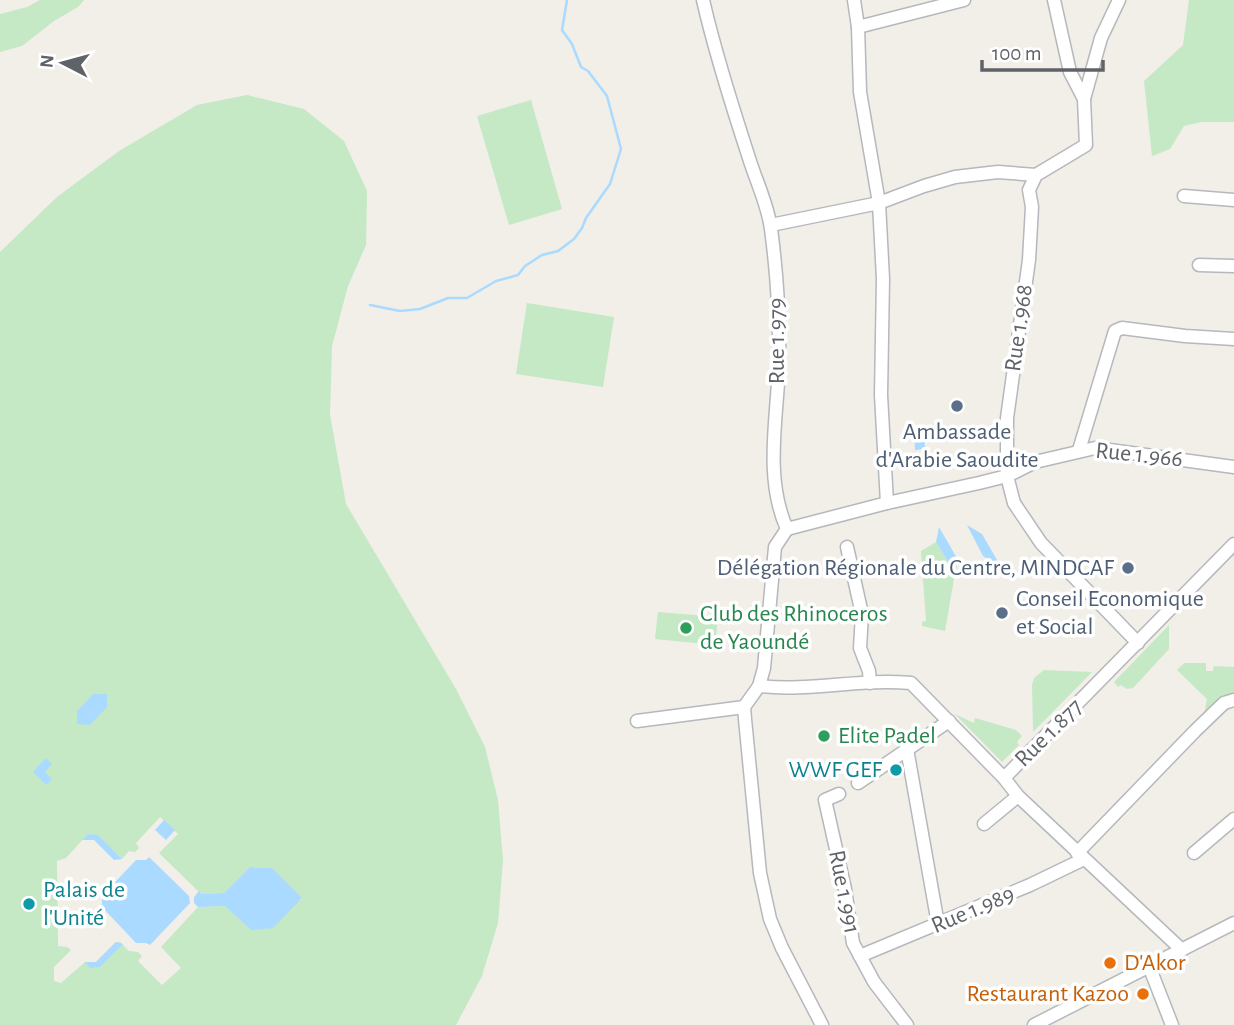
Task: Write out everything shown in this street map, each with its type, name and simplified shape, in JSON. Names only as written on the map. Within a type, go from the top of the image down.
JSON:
[{"type":"street","name":"Rue 1.979","points":[[703,0],[712,42],[771,225],[779,305],[775,487],[780,515],[786,528]]},
{"type":"street","points":[[854,0],[858,27],[858,75],[879,203],[883,279],[881,395],[887,503]]},
{"type":"street","points":[[858,27],[964,0]]},
{"type":"street","points":[[1054,0],[1070,72],[1084,99]]},
{"type":"street","points":[[771,225],[879,203],[955,177],[998,172],[1036,175],[1086,145],[1084,99],[1101,38],[1119,0]]},
{"type":"street","name":"Rue 1.968","points":[[1036,175],[1029,190],[1032,207],[1029,260],[1007,418],[1007,476],[1014,503],[1027,526],[1138,643]]},
{"type":"street","points":[[1184,196],[1234,200]]},
{"type":"street","points":[[1199,265],[1234,266]]},
{"type":"street","points":[[1079,450],[1115,331],[1122,328],[1185,337],[1234,339]]},
{"type":"street","name":"Rue 1.966","points":[[786,528],[1007,476],[1035,462],[1079,450],[1095,448],[1234,467]]},
{"type":"street","points":[[786,528],[775,547],[767,648],[759,686],[744,706],[758,862],[764,898],[782,948],[822,1025]]},
{"type":"street","name":"Rue 1.877","points":[[1081,856],[1018,796],[1004,778],[1234,544]]},
{"type":"street","points":[[847,547],[862,614],[860,648],[869,671],[870,683]]},
{"type":"street","points":[[759,686],[790,689],[911,683],[1004,778]]},
{"type":"street","points":[[1182,950],[1081,856],[1205,722],[1224,703],[1234,700]]},
{"type":"street","points":[[637,721],[744,706]]},
{"type":"street","points":[[858,783],[949,721]]},
{"type":"street","points":[[907,749],[938,924]]},
{"type":"street","name":"Rue 1.991","points":[[839,794],[825,800],[845,889],[853,943],[874,982],[907,1025]]},
{"type":"street","points":[[984,824],[1018,796]]},
{"type":"street","points":[[1194,853],[1234,819]]},
{"type":"street","name":"Rue 1.989","points":[[860,956],[938,924],[1081,856]]},
{"type":"street","points":[[1034,1025],[1234,923]]},
{"type":"street","points":[[1149,965],[1172,1025]]},
{"type":"green space","points":[[40,0],[84,0],[22,46],[0,52],[0,14],[27,7]]},
{"type":"green space","points":[[1189,0],[1234,0],[1234,122],[1201,122],[1184,126],[1170,149],[1152,156],[1144,81],[1183,45]]},
{"type":"green space","points":[[247,95],[304,109],[344,141],[367,191],[366,245],[348,286],[332,346],[330,415],[346,504],[456,689],[485,747],[498,800],[503,860],[498,923],[482,976],[456,1025],[0,1025],[0,252],[57,197],[119,151],[197,105]],"holes":[[[160,817],[178,834],[159,853],[201,894],[224,893],[250,867],[271,868],[302,899],[251,930],[225,906],[198,907],[161,947],[181,968],[162,985],[138,961],[142,956],[138,952],[129,951],[120,942],[116,942],[96,962],[85,962],[61,983],[54,981],[54,967],[71,950],[58,946],[57,861],[66,858],[88,834],[98,836],[122,859],[129,851],[135,852],[139,848],[136,843]]]},
{"type":"green space","points":[[531,100],[562,209],[509,225],[477,116]]},
{"type":"green space","points":[[527,303],[614,317],[603,387],[516,374]]},
{"type":"green space","points":[[936,542],[955,573],[945,631],[922,626],[922,622],[926,621],[921,551]]},
{"type":"green space","name":"Club des Rhinoceros de Yaoundé","points":[[658,612],[718,617],[715,645],[655,639]]},
{"type":"green space","points":[[1169,625],[1169,649],[1133,688],[1127,689],[1121,685],[1118,687],[1114,682]]},
{"type":"green space","points":[[1184,663],[1206,663],[1206,671],[1213,671],[1214,666],[1234,667],[1234,695],[1223,695],[1204,714],[1207,699],[1177,670]]},
{"type":"green space","points":[[1044,670],[1092,672],[1033,732],[1032,685],[1034,678]]},
{"type":"green space","points":[[955,714],[974,723],[975,718],[1016,730],[1022,736],[1017,742],[1019,745],[1002,762]]},
{"type":"water","points":[[924,429],[925,449],[915,450],[914,430]]},
{"type":"water","points":[[967,525],[982,534],[1001,567],[983,556]]},
{"type":"water","points":[[939,527],[958,560],[955,573],[936,542]]},
{"type":"water","points":[[93,694],[107,694],[107,707],[90,725],[77,724],[77,711]]},
{"type":"water","points":[[46,758],[52,764],[45,772],[52,779],[46,785],[33,772]]},
{"type":"water","points":[[164,820],[175,830],[166,840],[155,830]]},
{"type":"water","points":[[88,834],[98,835],[122,859],[114,860],[94,840],[82,840]]},
{"type":"water","points":[[149,857],[189,896],[190,903],[150,945],[136,943],[102,907],[102,896],[136,860],[146,860]]},
{"type":"water","points":[[250,867],[272,868],[302,898],[273,928],[251,930],[225,906],[198,907],[194,903],[194,897],[199,891],[201,894],[224,893]]},
{"type":"water","points":[[116,942],[123,944],[100,967],[90,968],[85,962],[96,962]]},
{"type":"waterway","points":[[370,305],[400,311],[420,309],[448,298],[467,298],[496,281],[518,275],[525,266],[542,255],[558,251],[574,239],[582,228],[610,184],[621,149],[607,96],[588,71],[581,67],[572,44],[562,30],[567,0]]},
{"type":"place","name":"Ambassade d'Arabie Saoudite","points":[[957,406]]},
{"type":"place","name":"Délégation Régionale du Centre, MINDCAF","points":[[1128,568]]},
{"type":"place","name":"Conseil Economique et Social","points":[[1002,613]]},
{"type":"place","name":"Club des Rhinoceros de Yaoundé","points":[[686,628]]},
{"type":"place","name":"Elite Padel","points":[[824,736]]},
{"type":"place","name":"WWF GEF","points":[[896,770]]},
{"type":"place","name":"Palais de l'Unité","points":[[29,904]]},
{"type":"place","name":"D'Akor","points":[[1110,963]]},
{"type":"place","name":"Restaurant Kazoo","points":[[1143,994]]}]
